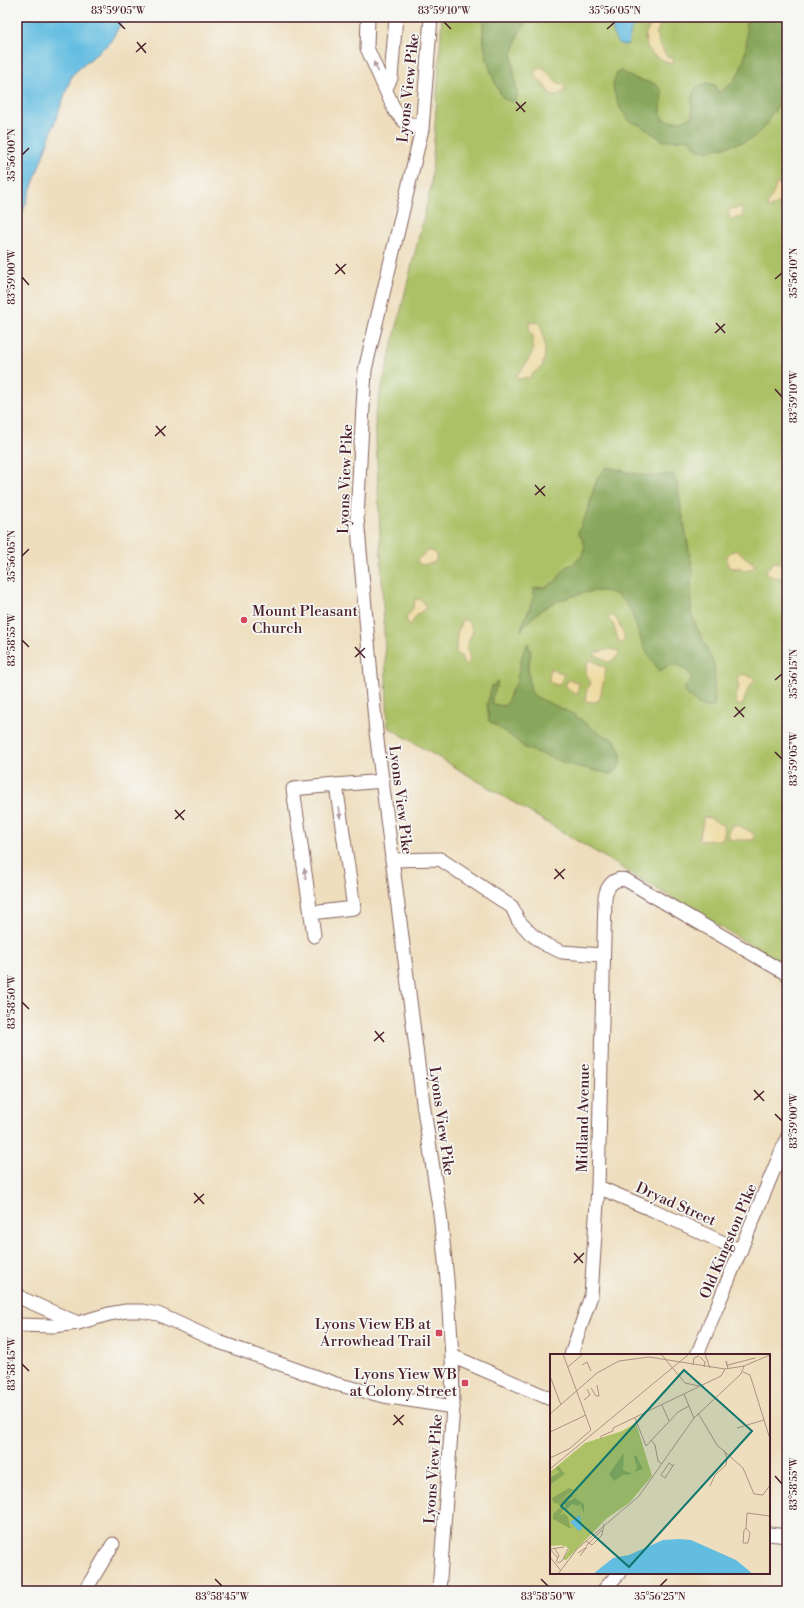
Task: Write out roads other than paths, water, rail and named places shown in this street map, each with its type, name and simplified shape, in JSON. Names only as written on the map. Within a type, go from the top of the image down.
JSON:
[{"type":"street","points":[[368,17],[367,48],[395,111],[404,121],[422,129]]},
{"type":"street","points":[[386,88],[391,78],[396,17]]},
{"type":"street","name":"Lyons View Pike","points":[[431,17],[422,129],[365,370],[357,517],[376,732],[423,1104],[440,1214],[452,1356],[453,1407],[439,1591]]},
{"type":"street","points":[[314,936],[293,789],[383,781]]},
{"type":"street","points":[[311,913],[354,908],[336,785]]},
{"type":"street","points":[[392,860],[440,859],[512,907],[518,920],[531,934],[546,945],[562,952],[602,955]]},
{"type":"street","name":"Midland Avenue","points":[[571,1354],[591,1296],[598,1187],[602,955],[605,897],[607,888],[620,878],[626,880],[787,974]]},
{"type":"street","name":"Old Kingston Pike","points":[[698,1354],[787,1138]]},
{"type":"street","name":"Dryad Street","points":[[598,1187],[653,1210],[741,1251]]},
{"type":"street","points":[[17,1294],[23,1299],[78,1323]]},
{"type":"street","points":[[17,1325],[54,1326],[78,1323],[109,1314],[126,1311],[142,1311],[158,1314],[219,1342],[336,1384],[384,1396],[453,1407]]},
{"type":"street","points":[[452,1356],[550,1399]]},
{"type":"street","points":[[770,1534],[787,1536]]},
{"type":"street","points":[[85,1591],[113,1544]]},
{"type":"street","points":[[602,1591],[608,1574]]},
{"type":"street","points":[[602,1591],[618,1574]]},
{"type":"water","points":[[17,17],[125,17],[110,42],[72,75],[17,228]]},
{"type":"water","points":[[606,17],[640,17],[631,30],[628,44],[620,44],[617,41],[611,24]]},
{"type":"place","name":"Mount Pleasant Church","points":[[244,620]]},
{"type":"place","name":"Lyons View EB at Arrowhead Trail","points":[[439,1333]]},
{"type":"place","name":"Lyons Yiew WB at Colony Street","points":[[465,1383]]}]
